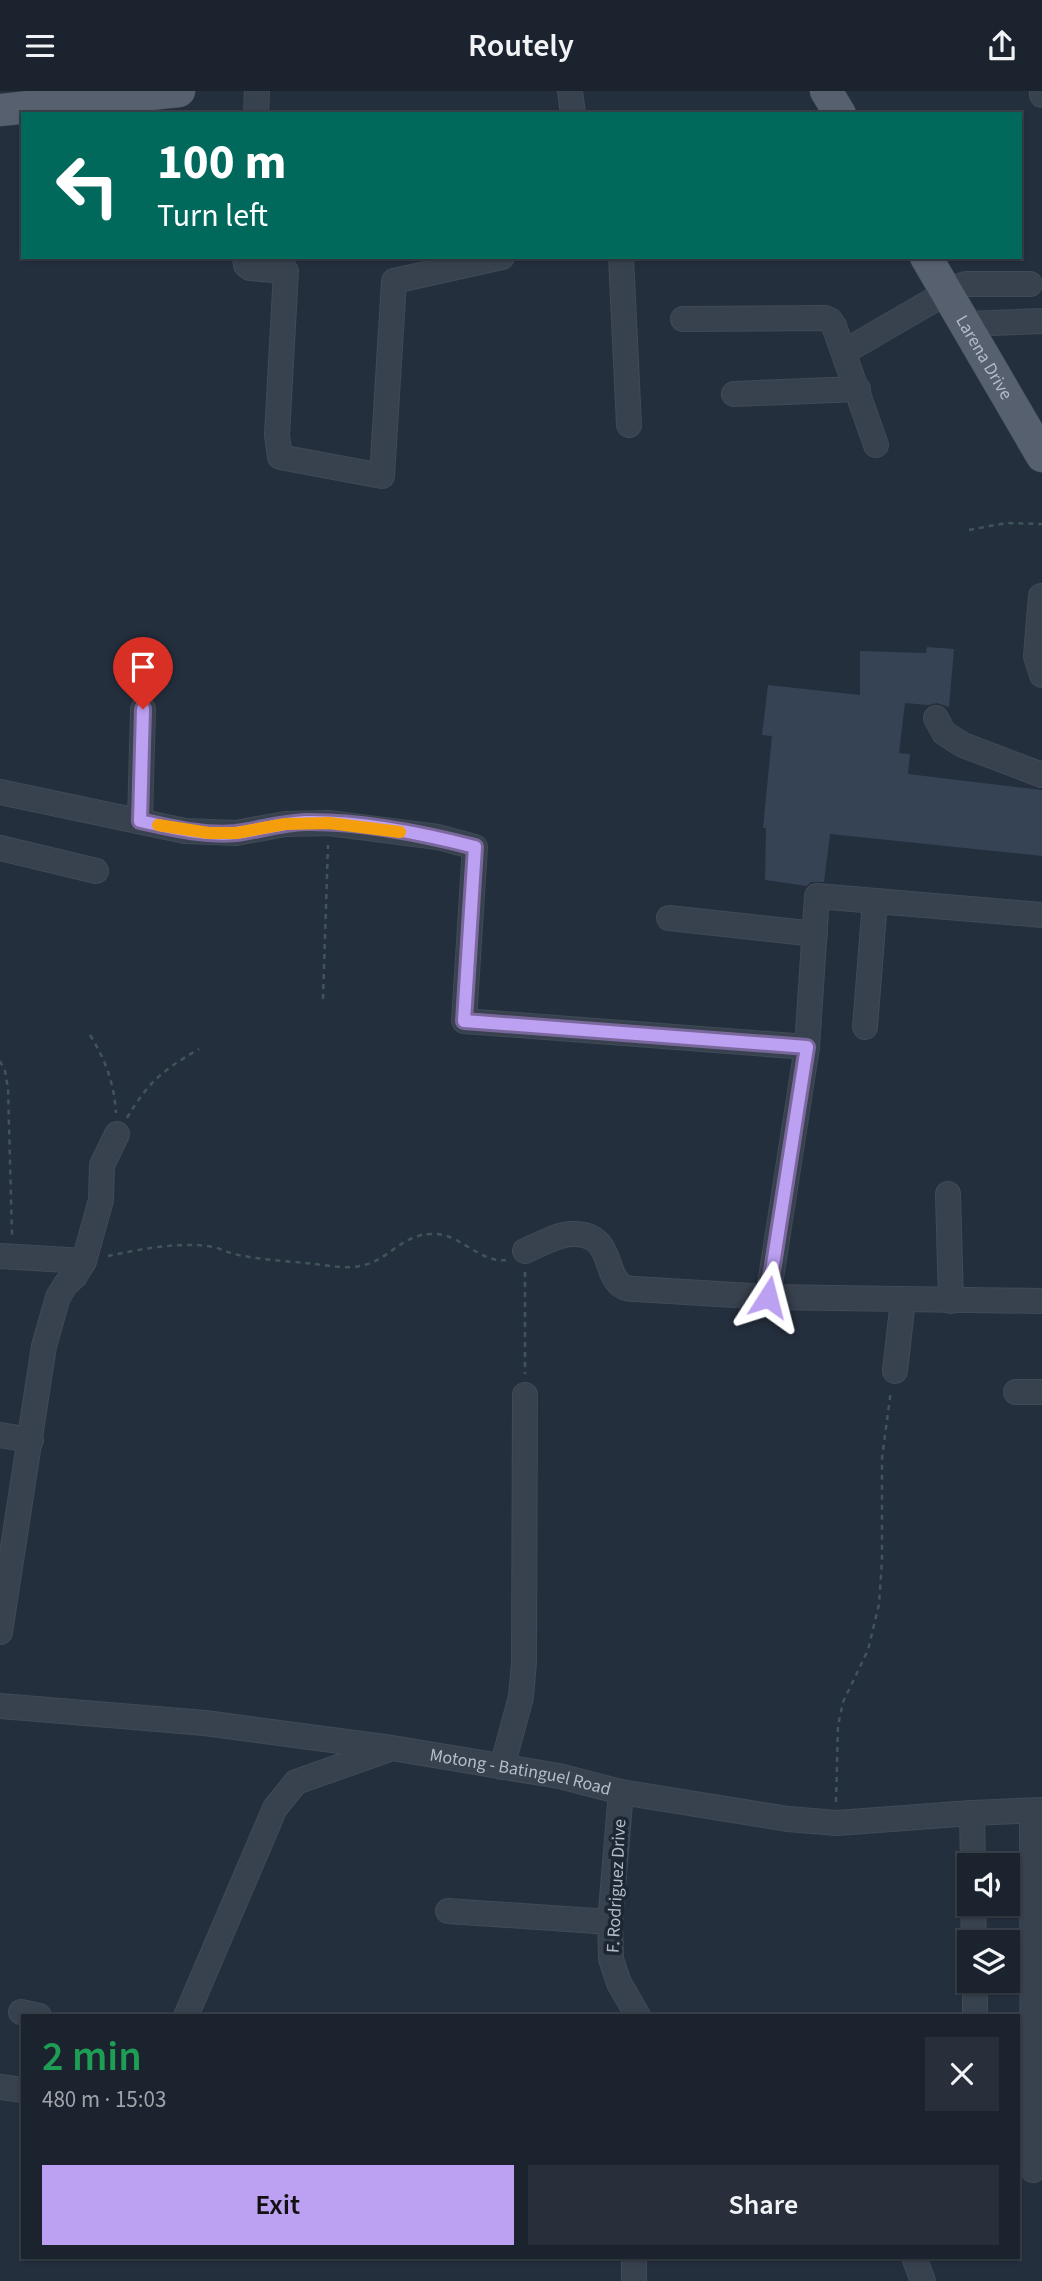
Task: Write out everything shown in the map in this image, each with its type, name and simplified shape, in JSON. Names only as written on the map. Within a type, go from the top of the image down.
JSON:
[{"type":"main road","points":[[0,110],[179,91]]},
{"type":"main road","points":[[826,91],[839,112]]},
{"type":"main road","name":"Larena Drive","points":[[927,259],[1042,456]]},
{"type":"street","points":[[256,112],[257,91]]},
{"type":"street","points":[[570,91],[573,112]]},
{"type":"street","points":[[245,259],[246,265],[250,268],[286,271],[277,436],[280,457],[382,476],[394,281],[493,259]]},
{"type":"street","points":[[621,259],[629,425]]},
{"type":"street","points":[[844,352],[947,291],[966,285],[1030,284]]},
{"type":"street","points":[[683,319],[830,320],[858,389],[876,445]]},
{"type":"street","points":[[966,324],[1042,321]]},
{"type":"street","points":[[734,394],[858,389]]},
{"type":"street","points":[[1041,596],[1036,656],[1042,674]]},
{"type":"street","points":[[140,821],[143,709]]},
{"type":"street","points":[[936,717],[944,733],[963,745],[1042,775]]},
{"type":"street","points":[[0,792],[185,831],[236,833],[285,824],[329,823],[438,837],[475,847],[464,1021],[807,1047]]},
{"type":"street","points":[[0,848],[96,871]]},
{"type":"street","points":[[768,1297],[807,1047],[817,896],[1042,915]]},
{"type":"street","points":[[864,1027],[875,901]]},
{"type":"street","points":[[669,918],[815,934]]},
{"type":"street","points":[[0,1632],[31,1440],[38,1374],[51,1318],[58,1297],[84,1261],[102,1200],[102,1165],[117,1134]]},
{"type":"street","points":[[948,1194],[951,1301]]},
{"type":"street","points":[[525,1251],[569,1234],[583,1235],[598,1242],[617,1282],[624,1287],[768,1297],[1042,1301]]},
{"type":"street","points":[[6,1256],[84,1261]]},
{"type":"street","points":[[895,1371],[903,1300]]},
{"type":"street","points":[[1016,1392],[1042,1392]]},
{"type":"street","points":[[502,1767],[521,1697],[524,1662],[525,1395]]},
{"type":"street","points":[[0,1435],[31,1440]]},
{"type":"street","name":"Motong - Batinguel Road","points":[[0,1706],[205,1723],[393,1748],[559,1776],[621,1792],[788,1819],[837,1823],[1037,1810]]},
{"type":"street","points":[[187,2014],[275,1808],[296,1782],[393,1748]]},
{"type":"street","name":"F. Rodriguez Drive","points":[[621,1792],[610,1922],[611,1959],[619,1983],[637,2014]]},
{"type":"street","points":[[1033,2171],[1037,1810]]},
{"type":"street","points":[[972,1813],[973,1853]]},
{"type":"street","points":[[448,1911],[610,1922]]},
{"type":"street","points":[[975,1993],[975,2014]]},
{"type":"street","points":[[0,2087],[21,2090]]},
{"type":"street","points":[[634,2259],[634,2281]]},
{"type":"street","points":[[915,2259],[923,2281]]},
{"type":"path","points":[[969,530],[1006,523],[1042,524]]},
{"type":"path","points":[[323,999],[329,823]]},
{"type":"path","points":[[90,1035],[104,1057],[111,1075],[117,1134]]},
{"type":"path","points":[[117,1134],[139,1097],[153,1080],[199,1049]]},
{"type":"path","points":[[0,1061],[5,1070],[8,1088],[12,1182],[6,1256]]},
{"type":"path","points":[[84,1261],[126,1252],[190,1245],[213,1247],[255,1257],[350,1268],[366,1266],[386,1257],[401,1243],[418,1235],[436,1233],[458,1240],[494,1261],[515,1257],[525,1251]]},
{"type":"path","points":[[525,1251],[525,1395]]},
{"type":"path","points":[[837,1823],[838,1726],[843,1702],[868,1650],[879,1604],[882,1561],[882,1458],[895,1371]]},
{"type":"building","points":[[927,647],[954,649],[949,707],[937,703],[905,703],[899,753],[910,754],[908,774],[1042,790],[1042,856],[830,834],[824,882],[811,882],[807,886],[765,880],[766,828],[763,828],[772,736],[762,735],[768,685],[860,695],[860,651],[926,653]]},
{"type":"slow traffic","points":[[158,825],[185,831],[236,833],[307,822],[400,832]]},
{"type":"route","points":[[143,709],[140,821],[185,831],[209,833],[236,833],[307,822],[329,823],[438,837],[475,847],[464,1021],[807,1047],[768,1297]]}]
